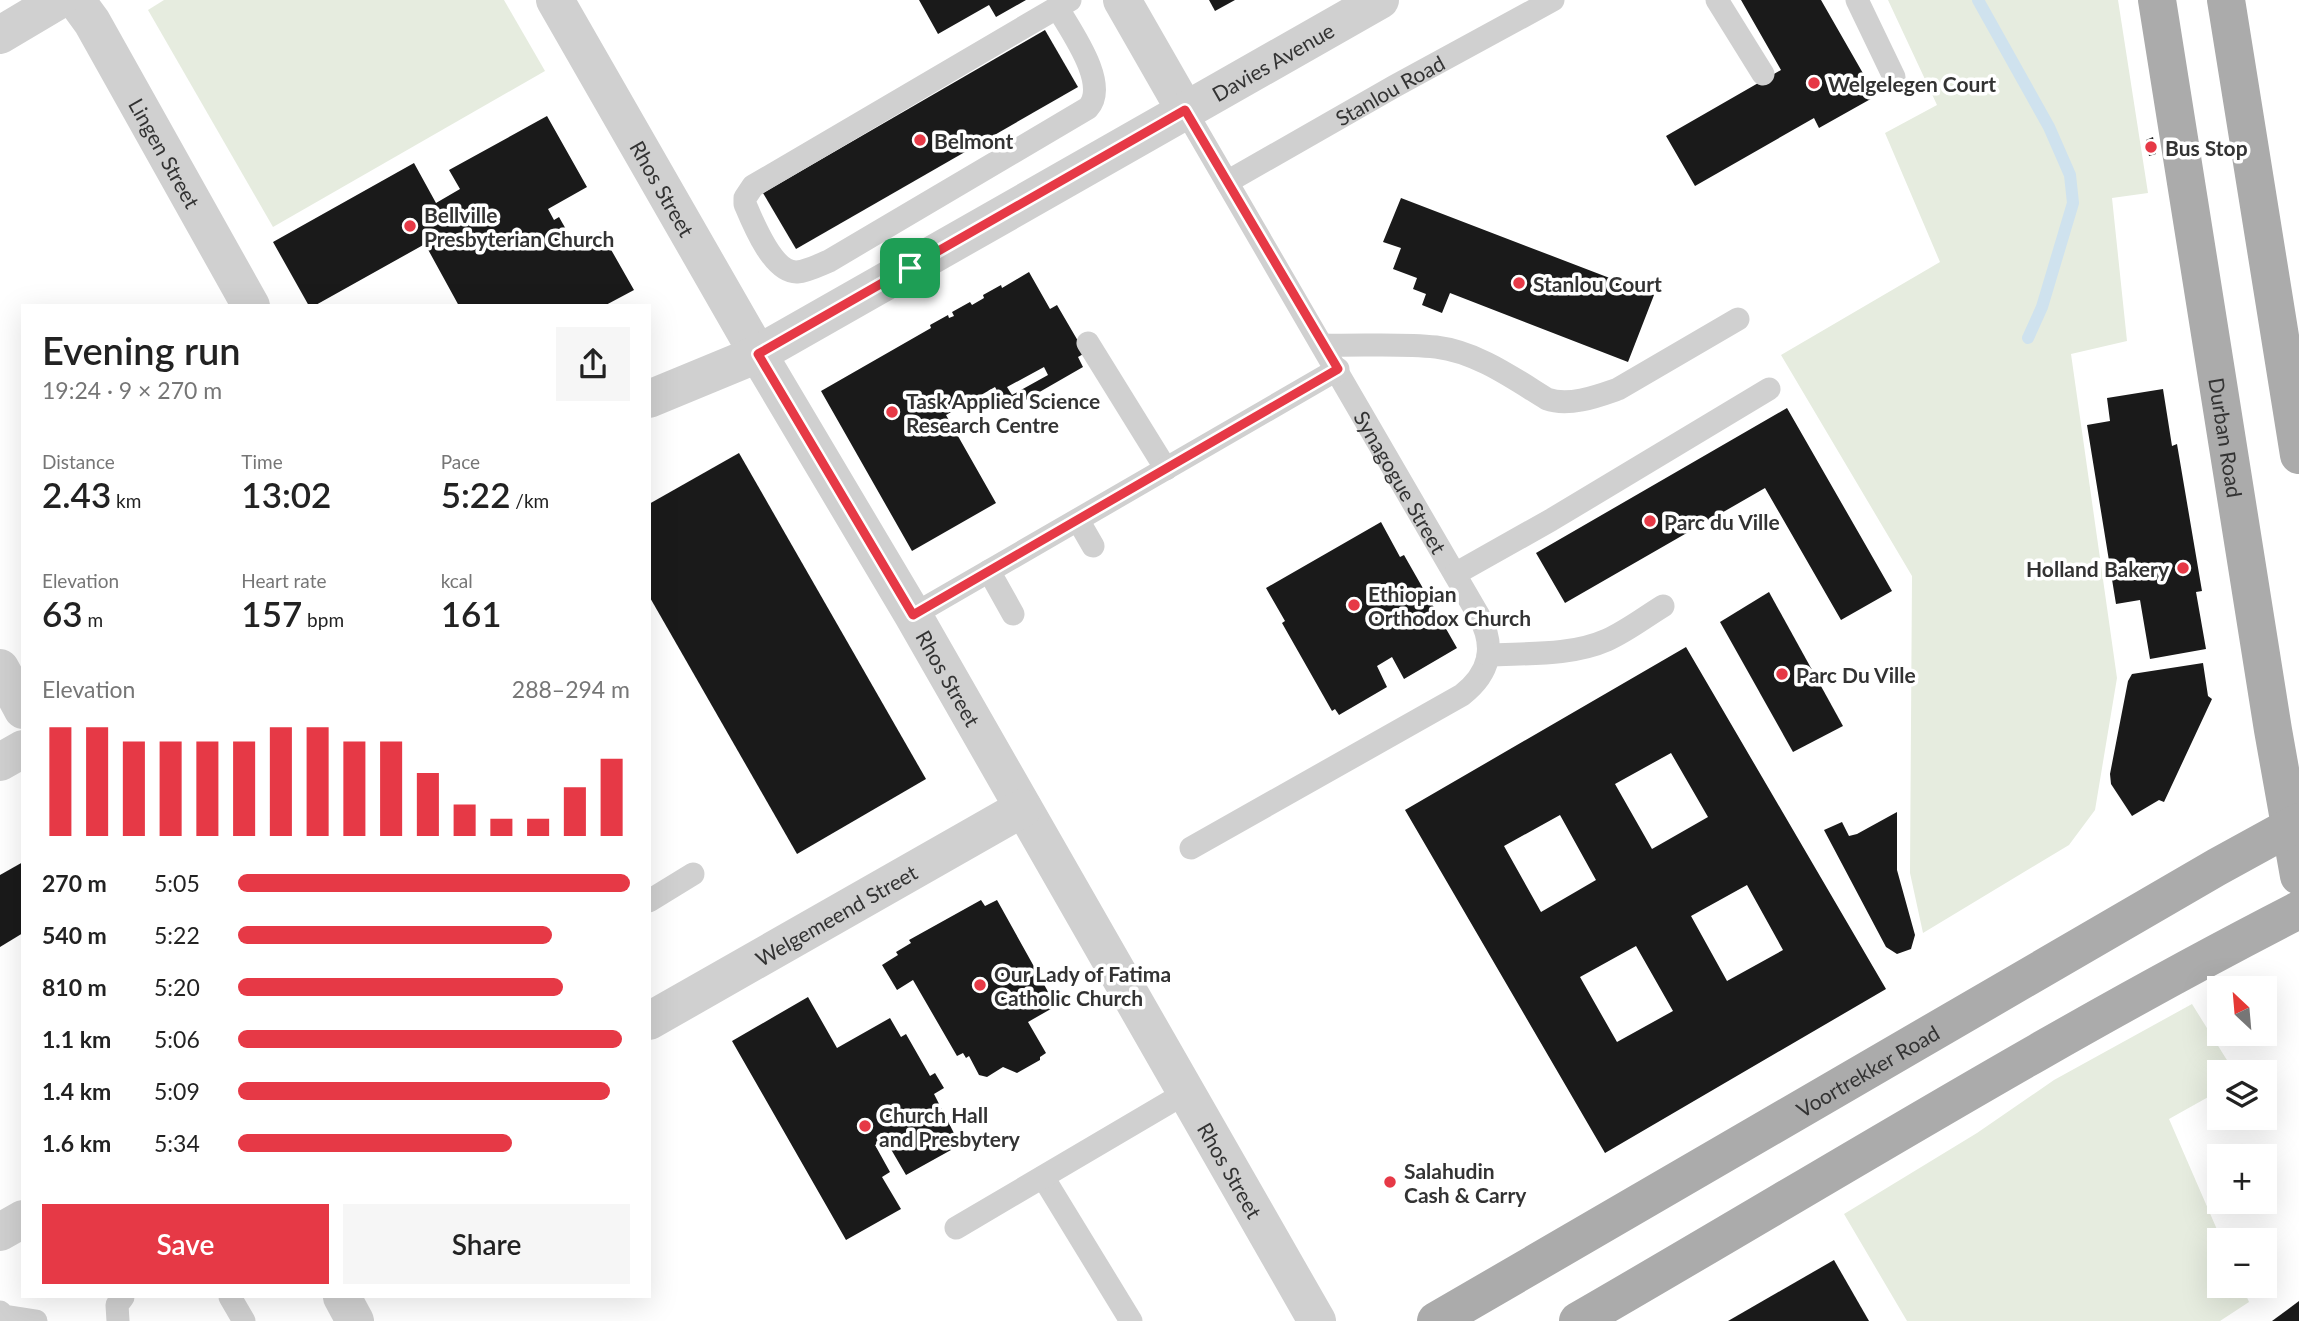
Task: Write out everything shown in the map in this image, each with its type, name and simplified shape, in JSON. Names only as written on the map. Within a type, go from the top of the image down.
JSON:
[{"type":"main road","name":"Durban Road","points":[[2157,0],[2294,825],[2299,876]]},
{"type":"main road","points":[[2226,0],[2299,455]]},
{"type":"main road","name":"Voortrekker Road","points":[[1436,1321],[2294,825]]},
{"type":"main road","points":[[1578,1321],[1967,1094],[2299,911]]},
{"type":"street","points":[[0,35],[59,0]]},
{"type":"street","name":"Lingen Street","points":[[76,0],[92,22],[250,304]]},
{"type":"street","name":"Rhos Street","points":[[555,0],[758,354],[913,615],[1317,1321]]},
{"type":"street","points":[[1122,0],[1185,110]]},
{"type":"street","name":"Davies Avenue","points":[[651,398],[758,354],[1380,0]]},
{"type":"street","points":[[0,668],[21,706]]},
{"type":"street","points":[[0,762],[21,751]]},
{"type":"street","name":"Welgemeend Street","points":[[651,1020],[1023,808]]},
{"type":"street","points":[[0,1232],[21,1220]]},
{"type":"street","points":[[343,1298],[355,1321]]},
{"type":"lane","name":"Stanlou Road","points":[[1227,182],[1553,0]]},
{"type":"lane","points":[[1717,0],[1763,74]]},
{"type":"lane","points":[[1857,0],[1894,77]]},
{"type":"lane","points":[[1064,4],[1095,81],[1093,101],[1088,108],[829,261],[798,272],[786,269],[774,258],[745,204],[745,198],[753,186],[1064,4]]},
{"type":"lane","name":"Synagogue Street","points":[[1185,110],[1455,574],[1485,628],[1488,655]]},
{"type":"lane","points":[[1323,345],[1435,347],[1457,352],[1482,361],[1547,399],[1557,402],[1598,396],[1618,388],[1738,319]]},
{"type":"lane","points":[[1088,343],[1166,469]]},
{"type":"lane","points":[[913,615],[1338,369]]},
{"type":"lane","points":[[1455,574],[1769,389]]},
{"type":"lane","points":[[1078,520],[1093,546]]},
{"type":"lane","points":[[989,571],[1013,614]]},
{"type":"lane","points":[[1191,848],[1462,695],[1480,678],[1488,655],[1583,648],[1608,640],[1664,606]]},
{"type":"lane","points":[[651,900],[694,874]]},
{"type":"lane","points":[[956,1228],[1186,1092]]},
{"type":"lane","points":[[1043,1177],[1131,1321]]},
{"type":"lane","points":[[118,1321],[117,1305],[122,1298]]},
{"type":"lane","points":[[231,1298],[244,1321]]},
{"type":"lane","points":[[0,1312],[4,1316],[36,1321]]},
{"type":"shaded area","points":[[164,0],[504,0],[545,71],[273,227],[148,10]]},
{"type":"shaded area","points":[[1888,0],[2118,0],[2148,193],[2112,198],[2127,341],[2071,354],[2117,678],[2095,810],[2069,845],[1923,933],[1910,873],[1912,576],[1781,355],[1940,262],[1885,133],[1937,105]]},
{"type":"shaded area","points":[[2192,1004],[2207,1028],[2207,1046],[2218,1046],[2227,1060],[2207,1060],[2207,1098],[2169,1119],[2207,1206],[2207,1214],[2210,1214],[2216,1228],[2207,1228],[2207,1298],[2247,1298],[2249,1302],[2220,1321],[1907,1321],[1844,1214],[1977,1133],[2054,1080]]},
{"type":"building","points":[[919,0],[1026,0],[996,17],[989,5],[938,34]]},
{"type":"building","points":[[1209,0],[1235,0],[1215,11]]},
{"type":"building","name":"Welgelegen Court","points":[[1741,0],[1821,0],[1876,96],[1819,128],[1814,118],[1695,186],[1666,136],[1781,70]]},
{"type":"building","name":"Belmont","points":[[1045,30],[1078,87],[796,249],[763,193]]},
{"type":"building","name":"Bellville Presbyterian Church","points":[[547,116],[587,187],[548,209],[554,220],[559,217],[576,247],[601,232],[634,290],[608,304],[458,304],[425,244],[318,304],[308,304],[273,242],[414,163],[436,203],[460,189],[449,170]]},
{"type":"building","name":"Bus Stop","points":[[2153,137],[2156,154],[2149,156],[2146,140]]},
{"type":"building","name":"Stanlou Court","points":[[1401,198],[1654,295],[1628,362],[1450,293],[1442,313],[1422,305],[1426,294],[1413,289],[1417,278],[1393,269],[1401,248],[1383,242]]},
{"type":"building","name":"Task Applied Science Research Centre","points":[[1029,272],[1050,309],[1057,305],[1085,353],[1078,357],[1083,367],[1008,410],[995,387],[946,415],[996,503],[912,551],[821,391],[931,328],[930,325],[948,315],[949,318],[954,316],[952,312],[970,302],[972,305],[1001,285],[1002,288]],"holes":[[[1044,367],[1048,375],[1012,395],[1007,387]]]},
{"type":"building","points":[[2163,389],[2172,446],[2177,444],[2202,591],[2196,592],[2206,649],[2150,659],[2140,600],[2116,604],[2087,425],[2110,421],[2107,398]]},
{"type":"building","name":"Parc du Ville","points":[[1787,408],[1892,591],[1841,620],[1765,488],[1565,603],[1536,553]]},
{"type":"building","points":[[739,453],[926,779],[797,854],[651,599],[651,503]]},
{"type":"building","name":"Ethiopian Orthodox Church","points":[[1381,522],[1400,557],[1404,555],[1457,648],[1404,679],[1392,657],[1377,666],[1387,687],[1339,715],[1335,709],[1332,711],[1282,623],[1285,621],[1266,588]]},
{"type":"building","name":"Parc Du Ville","points":[[1769,592],[1843,726],[1793,752],[1720,622]]},
{"type":"building","points":[[1686,647],[1886,989],[1605,1153],[1405,810]],"holes":[[[1671,753],[1708,817],[1652,849],[1615,784]],[[1560,815],[1596,880],[1541,912],[1504,846]],[[1747,885],[1783,950],[1727,981],[1691,916]],[[1636,946],[1673,1011],[1617,1042],[1580,977]]]},
{"type":"building","points":[[2203,663],[2208,696],[2212,699],[2164,802],[2159,800],[2132,816],[2111,784],[2110,774],[2128,681],[2132,674]]},
{"type":"building","points":[[1897,812],[1897,870],[1915,935],[1911,949],[1897,954],[1886,947],[1824,830],[1842,822],[1849,836]]},
{"type":"building","points":[[21,863],[21,934],[0,947],[0,875]]},
{"type":"building","name":"Our Lady of Fatima Catholic Church","points":[[981,900],[985,906],[997,900],[1056,1006],[1028,1022],[1046,1053],[1040,1060],[1017,1073],[1003,1067],[987,1077],[979,1075],[969,1056],[966,1058],[963,1053],[957,1056],[913,980],[897,990],[882,965],[911,943],[909,940]]},
{"type":"building","name":"Church Hall and Presbytery","points":[[808,997],[837,1048],[890,1018],[901,1037],[906,1034],[930,1076],[935,1073],[944,1088],[934,1094],[960,1145],[906,1175],[885,1139],[875,1145],[890,1172],[882,1177],[901,1209],[846,1240],[732,1041]]},
{"type":"building","points":[[1834,1260],[1869,1321],[1728,1321]]},
{"type":"building","points":[[2299,1301],[2299,1321],[2272,1321]]},
{"type":"waterway","points":[[1978,0],[2049,127],[2070,175],[2073,203],[2042,307],[2028,338]]},
{"type":"place","name":"Welgelegen Court","points":[[1814,83]]},
{"type":"place","name":"Belmont","points":[[920,140]]},
{"type":"place","name":"Bus Stop","points":[[2151,147]]},
{"type":"place","name":"Bellville Presbyterian Church","points":[[410,226]]},
{"type":"place","name":"Stanlou Court","points":[[1519,283]]},
{"type":"place","name":"Task Applied Science Research Centre","points":[[892,412]]},
{"type":"place","name":"Parc du Ville","points":[[1650,521]]},
{"type":"place","name":"Holland Bakery","points":[[2183,568]]},
{"type":"place","name":"Ethiopian Orthodox Church","points":[[1354,605]]},
{"type":"place","name":"Parc Du Ville","points":[[1782,674]]},
{"type":"place","name":"Our Lady of Fatima Catholic Church","points":[[980,985]]},
{"type":"place","name":"Church Hall and Presbytery","points":[[865,1126]]},
{"type":"place","name":"Salahudin Cash & Carry","points":[[1390,1182]]},
{"type":"route","points":[[1185,110],[1338,369],[913,615],[758,354],[910,268],[1185,110]]}]
